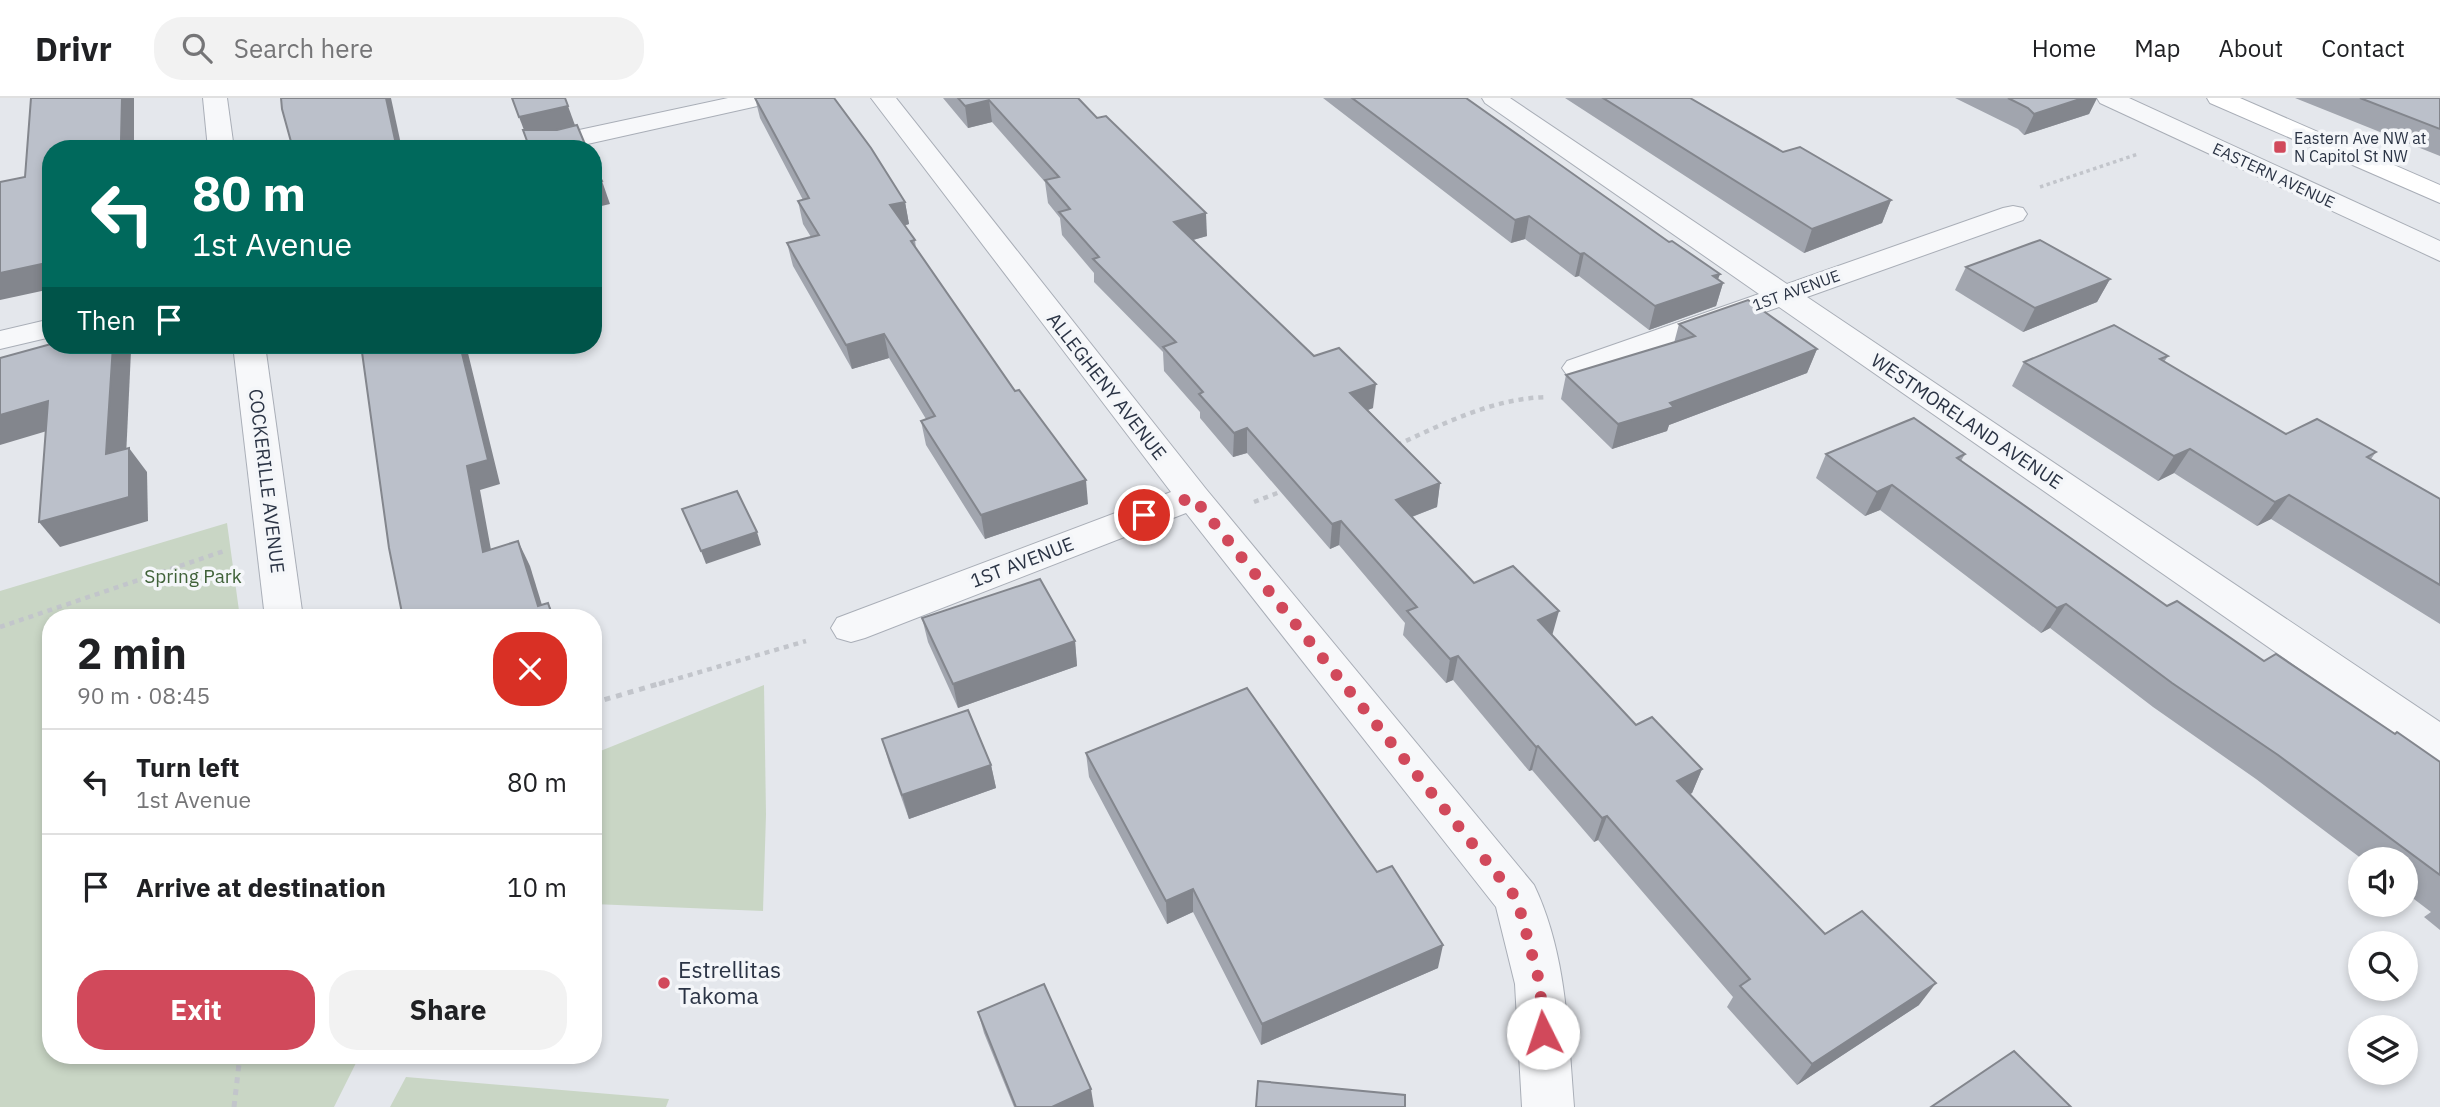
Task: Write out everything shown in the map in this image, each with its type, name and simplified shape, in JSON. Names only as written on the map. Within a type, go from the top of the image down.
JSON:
[{"type":"street","points":[[215,98],[221,140]]},
{"type":"street","points":[[569,140],[762,98]]},
{"type":"street","name":"ALLEGHENY AVENUE","points":[[883,98],[1202,507],[1517,899],[1540,984],[1548,1107]]},
{"type":"street","name":"WESTMORELAND AVENUE","points":[[1494,98],[2440,744]]},
{"type":"street","name":"EASTERN AVENUE","points":[[2109,98],[2440,252]]},
{"type":"street","points":[[2219,98],[2440,195]]},
{"type":"street","name":"1ST AVENUE","points":[[1578,368],[2013,214]]},
{"type":"street","points":[[0,340],[42,330]]},
{"type":"street","name":"COCKERILLE AVENUE","points":[[250,354],[283,609]]},
{"type":"street","name":"1ST AVENUE","points":[[851,628],[1202,507]]},
{"type":"path","points":[[2013,214],[1993,202],[2192,136]]},
{"type":"path","points":[[1396,445],[1469,414],[1533,396],[1555,397]]},
{"type":"path","points":[[1202,507],[1286,489]]},
{"type":"path","points":[[58,609],[162,571],[275,536]]},
{"type":"path","points":[[0,627],[42,615]]},
{"type":"path","points":[[602,700],[851,628]]},
{"type":"path","points":[[234,1107],[239,1064]]},
{"type":"green space","name":"Spring Park","points":[[227,523],[239,609],[42,609],[42,1064],[356,1064],[334,1107],[0,1107],[0,591]]},
{"type":"green space","points":[[764,685],[766,814],[763,911],[602,904],[602,750]]},
{"type":"green space","points":[[406,1077],[669,1099],[666,1107],[390,1107]]},
{"type":"building","points":[[31,98],[122,98],[121,140],[42,140],[42,264],[0,273],[0,182],[25,177]]},
{"type":"building","points":[[281,98],[386,98],[395,140],[291,140]]},
{"type":"building","points":[[512,98],[565,98],[568,106],[519,117]]},
{"type":"building","points":[[755,98],[834,98],[871,148],[905,202],[890,205],[915,240],[911,241],[1015,391],[1019,390],[1086,480],[981,515],[921,421],[935,416],[884,334],[846,345],[787,243],[819,235],[798,201],[809,198]]},
{"type":"building","points":[[958,98],[1078,98],[1097,118],[1106,116],[1206,213],[1174,222],[1314,356],[1339,348],[1376,384],[1350,393],[1440,483],[1396,500],[1474,583],[1513,566],[1559,611],[1538,620],[1636,725],[1652,717],[1702,769],[1677,781],[1825,934],[1862,911],[1936,983],[1812,1064],[1740,986],[1750,979],[1607,816],[1602,818],[1538,746],[1536,747],[1458,656],[1450,659],[1407,611],[1417,607],[1341,521],[1332,524],[1247,428],[1234,433],[1199,394],[1203,392],[1163,347],[1176,342],[1093,259],[1099,257],[1059,212],[1070,209],[1045,180],[1059,177],[989,100],[965,106]]},
{"type":"building","points":[[1352,98],[1466,98],[1669,242],[1672,241],[1720,274],[1713,276],[1723,283],[1655,306],[1529,216],[1515,220]]},
{"type":"building","points":[[1603,98],[1690,98],[1783,152],[1800,147],[1891,200],[1812,229]]},
{"type":"building","points":[[2008,98],[2083,98],[2034,114]]},
{"type":"building","points":[[2360,98],[2440,98],[2440,129]]},
{"type":"building","points":[[577,125],[583,140],[527,140],[523,130],[557,130]]},
{"type":"building","points":[[2040,240],[2110,279],[2035,308],[1966,267]]},
{"type":"building","points":[[1748,300],[1817,349],[1670,403],[1674,407],[1618,424],[1566,375],[1695,336],[1679,324]]},
{"type":"building","points":[[2114,325],[2168,356],[2160,359],[2286,434],[2317,419],[2376,452],[2367,457],[2440,499],[2440,585],[2289,495],[2275,502],[2190,449],[2174,456],[2024,362]]},
{"type":"building","points":[[42,346],[42,354],[112,354],[106,454],[129,448],[129,497],[39,522],[48,401],[0,415],[0,358]]},
{"type":"building","points":[[362,354],[462,354],[488,460],[467,466],[483,552],[518,541],[538,606],[548,603],[550,609],[401,609],[389,548]]},
{"type":"building","points":[[1914,418],[1965,454],[1957,458],[2167,606],[2177,601],[2264,661],[2276,654],[2395,734],[2397,732],[2440,762],[2440,875],[2418,859],[2418,847],[2402,847],[2066,604],[2057,608],[1892,485],[1877,492],[1826,454]]},
{"type":"building","points":[[737,491],[757,532],[701,551],[682,509]]},
{"type":"building","points":[[1040,579],[1075,641],[953,684],[922,618]]},
{"type":"building","points":[[1247,688],[1377,872],[1392,866],[1443,945],[1262,1024],[1193,889],[1166,901],[1086,753]]},
{"type":"building","points":[[968,710],[991,765],[902,795],[882,739]]},
{"type":"building","points":[[1044,984],[1091,1089],[1052,1107],[1016,1107],[978,1012]]},
{"type":"building","points":[[2014,1051],[2071,1107],[1931,1107]]},
{"type":"building","points":[[1258,1081],[1405,1095],[1405,1107],[1256,1107]]},
{"type":"place","name":"Eastern Ave NW at N Capitol St NW","points":[[2280,147]]},
{"type":"place","name":"Estrellitas Takoma","points":[[664,983]]},
{"type":"route","points":[[1144,515],[1193,497],[1517,899],[1540,984],[1543,1033]]}]
